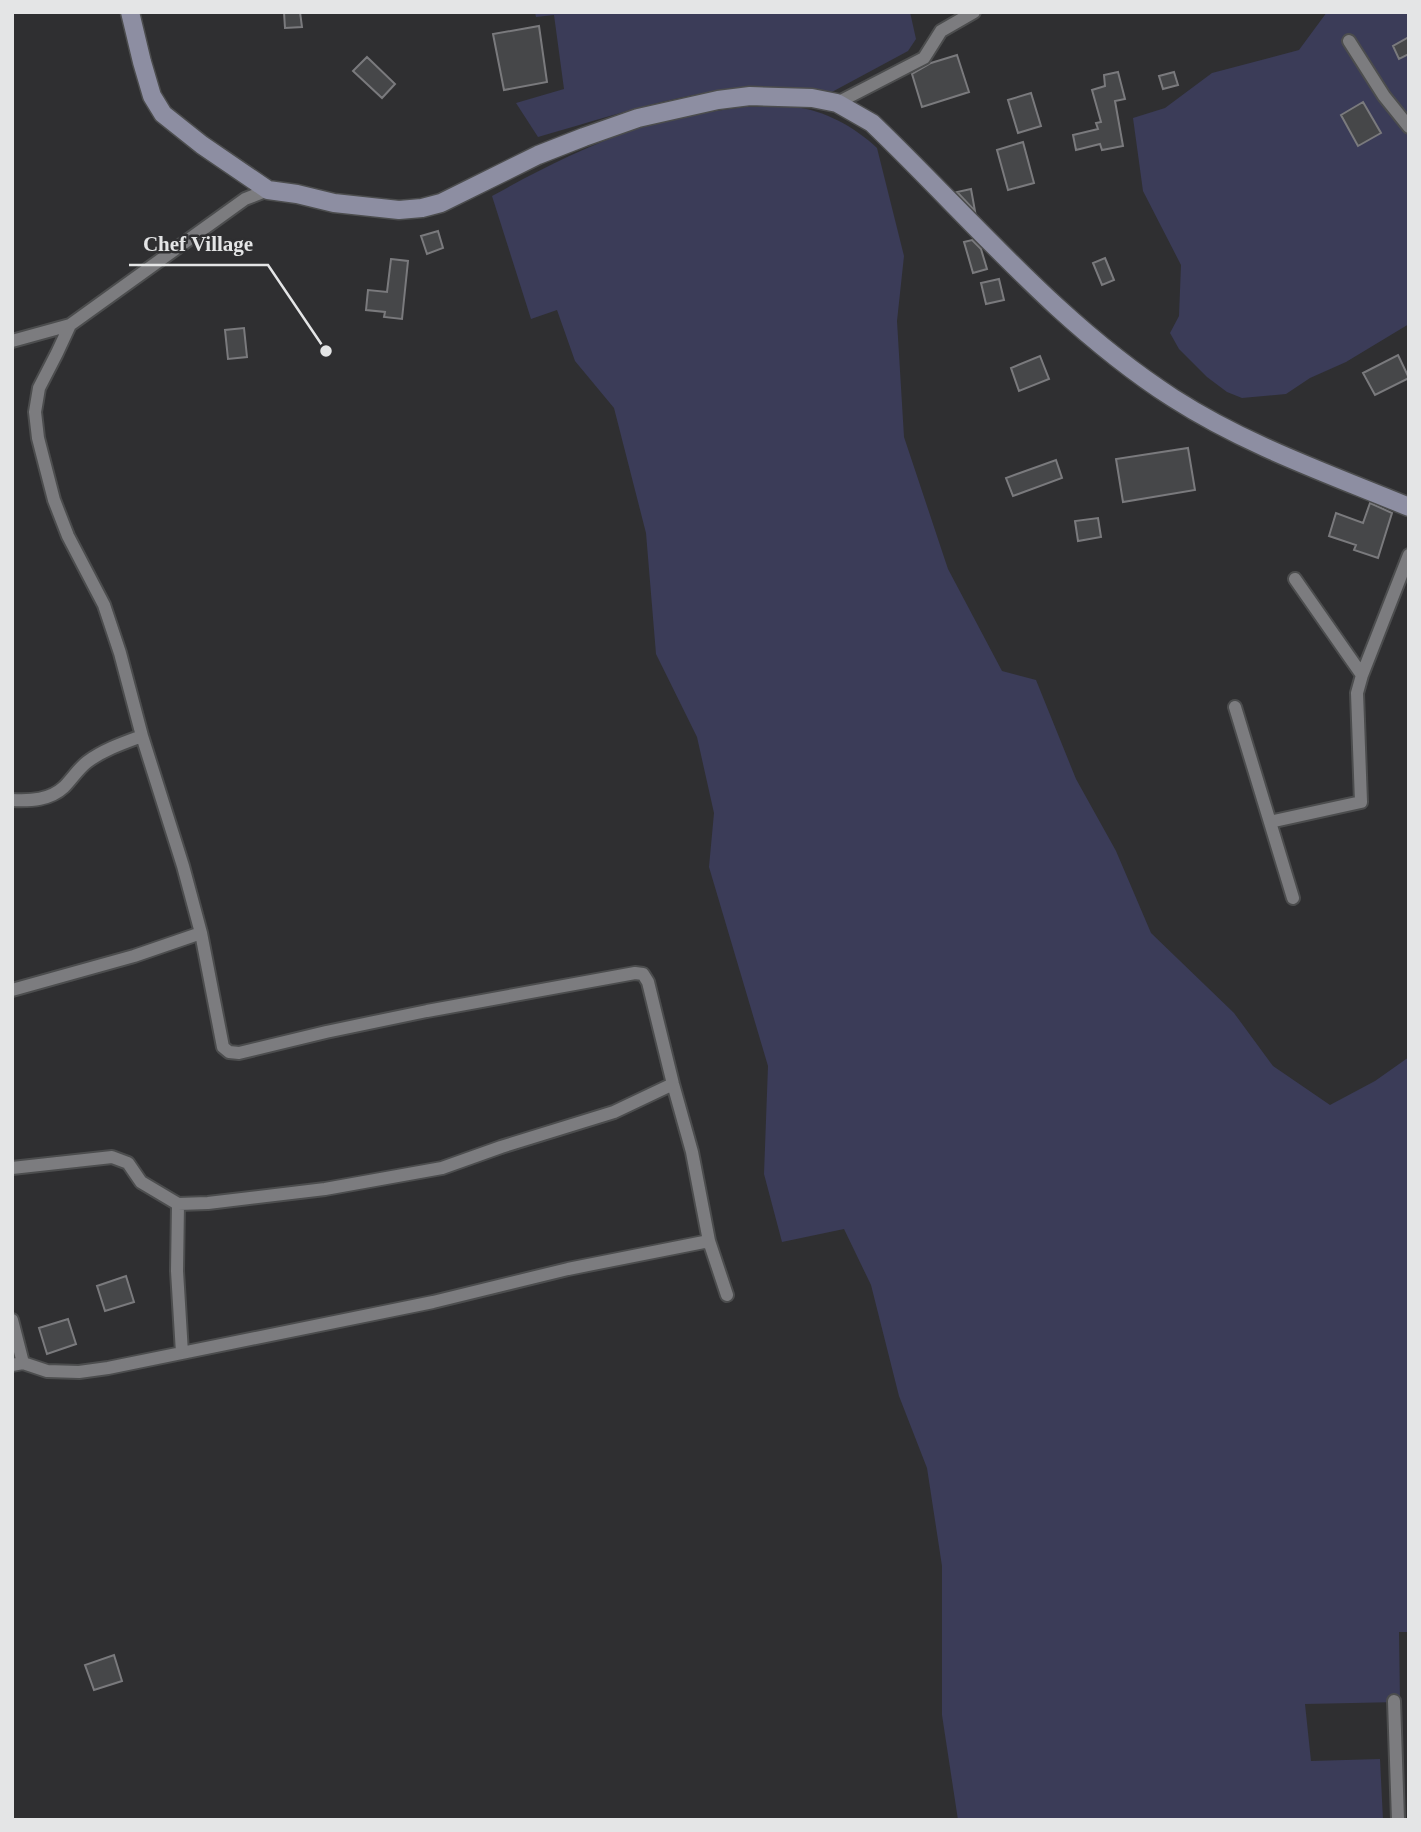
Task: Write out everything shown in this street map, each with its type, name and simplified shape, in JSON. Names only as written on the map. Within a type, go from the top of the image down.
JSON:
[{"type":"street","points":[[130,12],[152,96],[163,114],[202,145],[268,190],[372,208],[398,210],[441,203],[538,155],[638,118],[670,110],[750,96],[812,98],[837,103],[872,123],[1061,312],[1163,391],[1238,436],[1409,507]]},
{"type":"street","points":[[837,103],[924,58],[941,31],[974,12]]},
{"type":"street","points":[[1349,41],[1384,96],[1409,127]]},
{"type":"street","points":[[12,341],[70,325],[245,199],[268,190]]},
{"type":"street","points":[[70,325],[38,388],[35,412],[38,438],[54,500],[68,536],[104,605],[120,653],[201,933],[223,1047],[229,1052],[239,1053],[402,1016],[635,973],[643,974],[648,982],[692,1152],[709,1241],[727,1295]]},
{"type":"street","points":[[1270,822],[1360,802],[1357,693],[1409,555]]},
{"type":"street","points":[[1295,579],[1362,675]]},
{"type":"street","points":[[1235,707],[1293,898]]},
{"type":"street","points":[[12,800],[27,801],[47,797],[62,788],[86,763],[113,747],[142,736]]},
{"type":"street","points":[[12,990],[134,956],[201,933]]},
{"type":"street","points":[[12,1168],[111,1157],[128,1163],[141,1182],[178,1204],[325,1189],[442,1168],[614,1112],[673,1084]]},
{"type":"street","points":[[178,1204],[177,1271],[182,1353]]},
{"type":"street","points":[[12,1320],[18,1364],[47,1371],[79,1372],[433,1303],[568,1269],[709,1241]]},
{"type":"street","points":[[1394,1700],[1398,1820]]},
{"type":"shaded area","points":[[535,12],[910,12],[916,39],[908,51],[830,93],[756,87],[719,91],[646,106],[538,137],[516,103],[564,89],[554,15],[536,17]]},
{"type":"shaded area","points":[[1327,12],[1409,12],[1409,324],[1286,394],[1242,398],[1227,392],[1207,377],[1179,349],[1170,333],[1179,316],[1181,265],[1143,191],[1133,118],[1165,108],[1212,73],[1299,50]]},
{"type":"shaded area","points":[[788,106],[817,112],[859,133],[877,148],[904,256],[897,321],[904,437],[948,569],[1002,671],[1036,680],[1076,779],[1116,851],[1151,933],[1234,1013],[1273,1066],[1330,1105],[1375,1081],[1409,1057],[1409,1632],[1399,1632],[1400,1702],[1305,1704],[1311,1761],[1380,1759],[1383,1820],[958,1820],[942,1715],[942,1566],[927,1468],[899,1396],[871,1285],[844,1229],[782,1242],[764,1174],[768,1066],[709,867],[714,813],[697,737],[656,654],[646,533],[614,408],[575,361],[557,310],[531,319],[492,196],[561,160],[633,130],[688,116],[744,107]]},
{"type":"building","points":[[284,12],[300,12],[302,27],[285,28]]},
{"type":"building","points":[[539,26],[547,82],[504,90],[493,34]]},
{"type":"building","points":[[1409,37],[1409,54],[1399,59],[1393,46]]},
{"type":"building","points":[[957,55],[969,92],[922,107],[912,74],[931,63]]},
{"type":"building","points":[[367,57],[395,84],[382,98],[353,71]]},
{"type":"building","points":[[1118,72],[1125,99],[1115,101],[1123,146],[1102,150],[1100,144],[1076,150],[1073,135],[1098,129],[1096,123],[1101,122],[1092,90],[1105,86],[1104,75]]},
{"type":"building","points":[[1174,72],[1178,85],[1163,89],[1159,76]]},
{"type":"building","points":[[1031,93],[1041,126],[1018,133],[1008,100]]},
{"type":"building","points":[[1363,102],[1381,133],[1358,146],[1341,115]]},
{"type":"building","points":[[1023,142],[1034,183],[1008,190],[997,150]]},
{"type":"building","points":[[971,189],[975,211],[957,192]]},
{"type":"building","points":[[438,231],[443,248],[427,254],[421,236]]},
{"type":"building","points":[[972,240],[981,249],[987,269],[973,273],[964,242]]},
{"type":"building","points":[[1105,258],[1114,280],[1102,285],[1093,263]]},
{"type":"building","points":[[391,259],[408,261],[402,319],[384,317],[385,312],[366,310],[368,290],[387,292]]},
{"type":"building","points":[[999,279],[1004,300],[986,304],[981,283]]},
{"type":"building","points":[[244,328],[247,357],[228,359],[225,330]]},
{"type":"building","points":[[1398,355],[1409,378],[1375,395],[1363,373]]},
{"type":"building","points":[[1040,356],[1049,379],[1019,391],[1011,368]]},
{"type":"building","points":[[1188,448],[1195,490],[1123,502],[1116,459]]},
{"type":"building","points":[[1056,460],[1062,478],[1013,496],[1006,478]]},
{"type":"building","points":[[1370,503],[1392,513],[1378,558],[1354,550],[1356,545],[1329,536],[1336,513],[1363,523]]},
{"type":"building","points":[[1098,518],[1101,537],[1078,541],[1075,521]]},
{"type":"building","points":[[126,1276],[134,1302],[105,1311],[97,1286]]},
{"type":"building","points":[[68,1319],[76,1344],[47,1354],[39,1328]]},
{"type":"building","points":[[114,1655],[122,1681],[94,1690],[85,1665]]},
{"type":"place","name":"Chef Village","points":[[326,351]]}]
